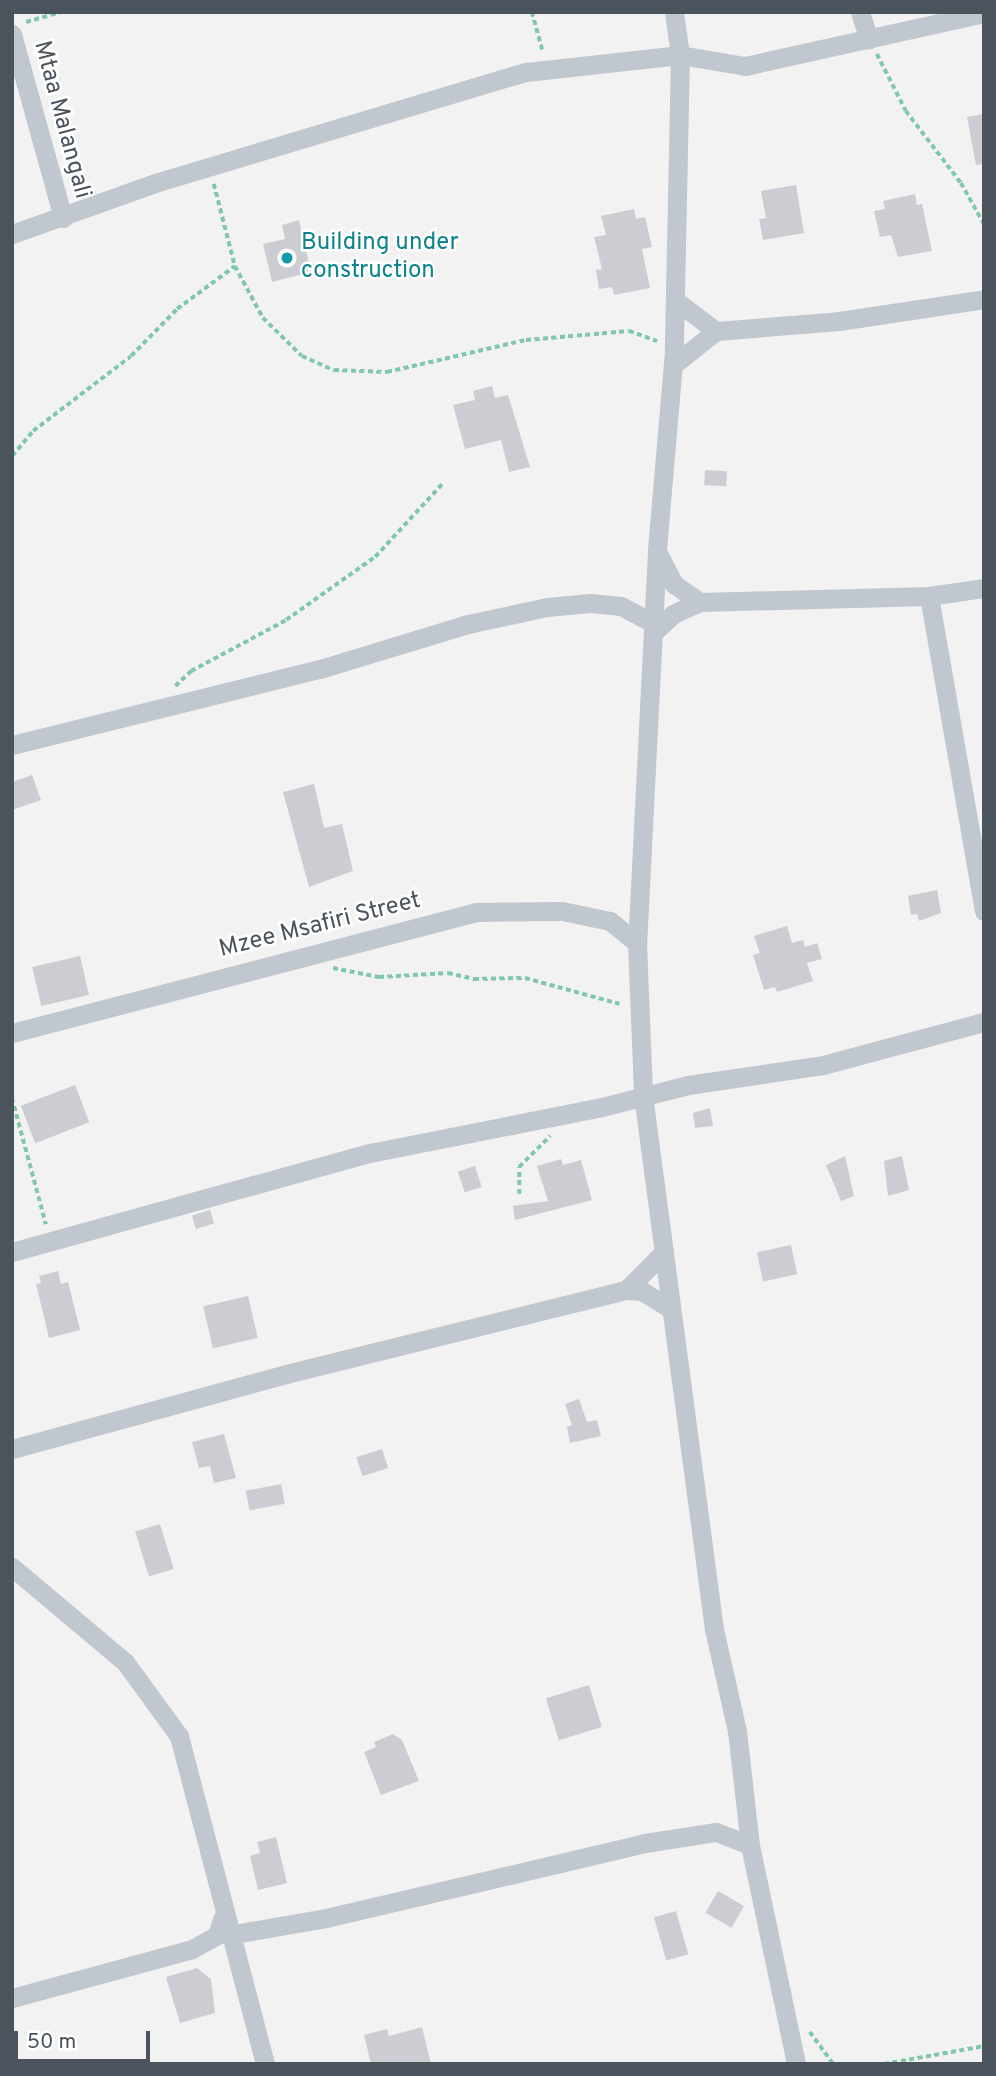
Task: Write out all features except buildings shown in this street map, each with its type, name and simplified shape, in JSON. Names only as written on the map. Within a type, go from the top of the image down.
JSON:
[{"type":"street","points":[[674,12],[680,55],[676,300],[657,551],[637,943],[643,1095],[669,1308],[714,1629],[737,1731],[750,1845],[790,2060]]},
{"type":"street","points":[[860,12],[869,40]]},
{"type":"street","points":[[12,234],[155,183],[547,67],[680,55],[746,66],[984,13]]},
{"type":"street","name":"Mtaa Malangali","points":[[12,34],[63,218]]},
{"type":"street","points":[[673,358],[716,331],[839,321],[984,299]]},
{"type":"street","points":[[676,300],[716,331]]},
{"type":"street","points":[[657,551],[674,584],[700,602]]},
{"type":"street","points":[[654,628],[673,614],[700,602],[929,596],[984,589]]},
{"type":"street","points":[[929,596],[984,911]]},
{"type":"street","points":[[12,745],[153,707],[320,669],[468,624],[547,607],[591,603],[621,606],[654,628]]},
{"type":"street","name":"Mzee Msafiri Street","points":[[12,1033],[476,912],[562,911],[610,921],[637,943]]},
{"type":"street","points":[[12,1252],[370,1153],[554,1117],[643,1095],[823,1065],[984,1022]]},
{"type":"street","points":[[626,1290],[664,1252]]},
{"type":"street","points":[[12,1449],[286,1374],[626,1290],[642,1291],[669,1308]]},
{"type":"street","points":[[12,1567],[125,1662],[179,1736],[196,1786],[226,1926],[265,2064]]},
{"type":"street","points":[[12,1998],[192,1949],[217,1935],[226,1926],[326,1918],[645,1843],[716,1832],[750,1845]]},
{"type":"path","points":[[12,26],[61,12]]},
{"type":"path","points":[[532,12],[547,67]]},
{"type":"path","points":[[869,40],[906,111],[961,183],[984,224]]},
{"type":"path","points":[[212,167],[235,266],[263,318],[302,356],[334,370],[387,372],[526,340],[629,331],[673,358]]},
{"type":"path","points":[[12,456],[33,431],[131,356],[177,309],[235,266]]},
{"type":"path","points":[[153,707],[191,671],[286,620],[375,557],[444,482]]},
{"type":"path","points":[[302,956],[352,974],[524,978],[615,1001],[640,1016]]},
{"type":"path","points":[[12,1098],[52,1243]]},
{"type":"path","points":[[519,1194],[519,1167],[552,1134],[554,1117]]},
{"type":"path","points":[[884,2064],[984,2046]]},
{"type":"place","name":"Building under construction","points":[[287,258]]}]
